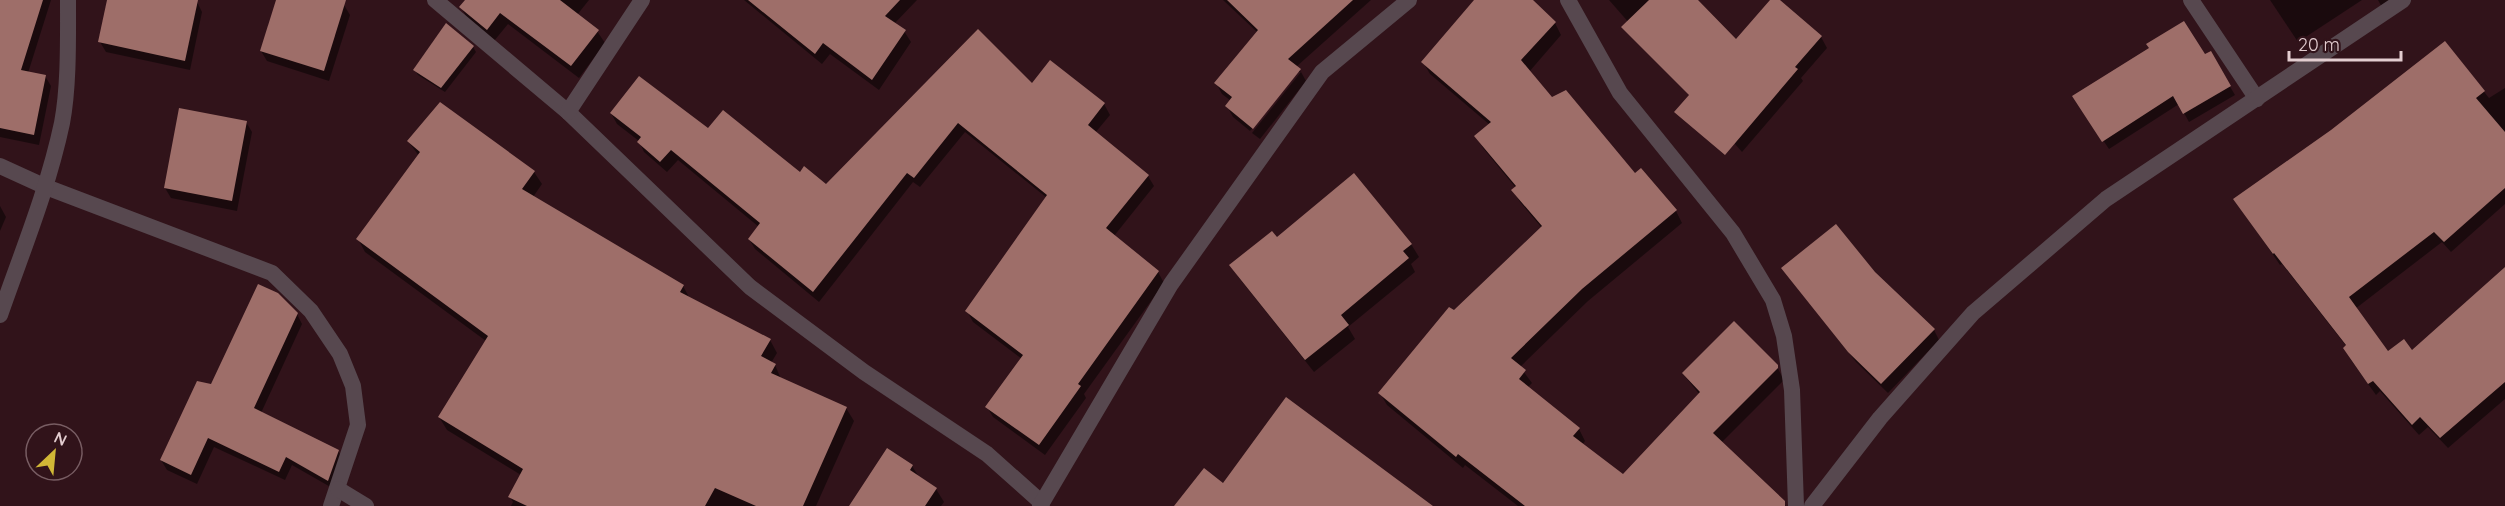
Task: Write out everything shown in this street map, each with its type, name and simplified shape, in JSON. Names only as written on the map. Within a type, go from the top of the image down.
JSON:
[{"type":"street","points":[[0,315],[46,187],[62,121],[68,44],[68,0]]},
{"type":"street","points":[[435,0],[568,112],[750,286],[864,372],[987,454],[1041,504],[1171,284],[1322,72],[1409,0]]},
{"type":"street","points":[[568,112],[642,0]]},
{"type":"street","points":[[1569,0],[1620,93],[1732,233],[1773,300],[1784,336],[1792,390],[1796,506]]},
{"type":"street","points":[[2191,0],[2257,99]]},
{"type":"street","points":[[1812,506],[1880,418],[1973,313],[2106,199],[2403,0]]},
{"type":"street","points":[[0,166],[46,187],[272,273],[311,311],[340,354],[353,386],[358,426],[331,506]]},
{"type":"street","points":[[338,489],[366,506]]},
{"type":"building","points":[[0,0],[43,0],[21,70],[46,75],[34,135],[0,128]]},
{"type":"building","points":[[107,0],[198,0],[185,61],[98,42]]},
{"type":"building","points":[[276,0],[346,0],[324,71],[260,51]]},
{"type":"building","points":[[465,0],[560,0],[599,30],[571,66],[500,13],[487,30],[459,7]]},
{"type":"building","points":[[748,0],[900,0],[885,16],[906,30],[872,80],[823,43],[815,54]]},
{"type":"building","points":[[1227,0],[1353,0],[1288,59],[1301,69],[1253,129],[1225,106],[1232,97],[1214,83],[1258,30]]},
{"type":"building","points":[[1474,0],[1533,0],[1556,22],[1521,60],[1552,97],[1566,90],[1635,173],[1641,168],[1677,210],[1582,289],[1511,358],[1526,370],[1519,379],[1580,428],[1573,436],[1623,474],[1700,392],[1682,373],[1734,321],[1778,365],[1778,368],[1713,433],[1785,501],[1785,506],[1525,506],[1458,454],[1456,457],[1378,393],[1449,307],[1454,310],[1542,226],[1511,190],[1516,186],[1474,136],[1491,122],[1421,62]]},
{"type":"building","points":[[1649,0],[1698,0],[1736,39],[1770,0],[1780,0],[1822,36],[1795,67],[1798,69],[1725,155],[1674,112],[1689,95],[1621,27]]},
{"type":"building","points":[[2184,21],[2205,54],[2211,51],[2231,86],[2183,114],[2173,96],[2102,142],[2072,96],[2149,48],[2146,44]]},
{"type":"building","points":[[446,23],[474,46],[441,88],[413,70]]},
{"type":"building","points":[[978,29],[1032,83],[1050,60],[1105,103],[1088,125],[1149,175],[1106,228],[1159,271],[1078,384],[1081,386],[1039,445],[985,407],[1023,355],[965,311],[1047,195],[958,123],[914,178],[907,173],[813,292],[748,239],[760,223],[671,150],[660,162],[637,142],[641,137],[610,113],[639,76],[708,128],[723,110],[800,172],[804,166],[826,184]]},
{"type":"building","points":[[2445,41],[2485,91],[2476,98],[2505,132],[2505,188],[2444,242],[2434,232],[2349,297],[2388,351],[2404,339],[2412,350],[2505,267],[2505,382],[2440,438],[2420,417],[2412,425],[2373,381],[2368,384],[2343,348],[2346,345],[2273,254],[2233,199],[2331,130]]},
{"type":"building","points":[[440,102],[535,171],[522,189],[684,285],[680,292],[771,339],[761,356],[776,364],[771,373],[847,407],[803,506],[756,506],[715,488],[705,506],[527,506],[508,497],[523,469],[438,417],[488,336],[356,239],[420,152],[407,141]]},
{"type":"building","points":[[179,108],[247,121],[232,201],[164,188]]},
{"type":"building","points":[[1354,173],[1412,244],[1403,251],[1409,258],[1341,315],[1349,325],[1305,360],[1229,265],[1272,231],[1277,237]]},
{"type":"building","points":[[1836,224],[1875,272],[1935,329],[1881,384],[1848,352],[1781,268]]},
{"type":"building","points":[[258,284],[278,293],[298,313],[254,408],[339,450],[328,481],[286,457],[279,472],[208,438],[191,475],[160,460],[197,381],[211,384]]},
{"type":"building","points":[[1286,397],[1433,506],[1174,506],[1204,468],[1223,483]]},
{"type":"building","points":[[887,448],[913,465],[910,470],[937,488],[925,506],[849,506]]}]
